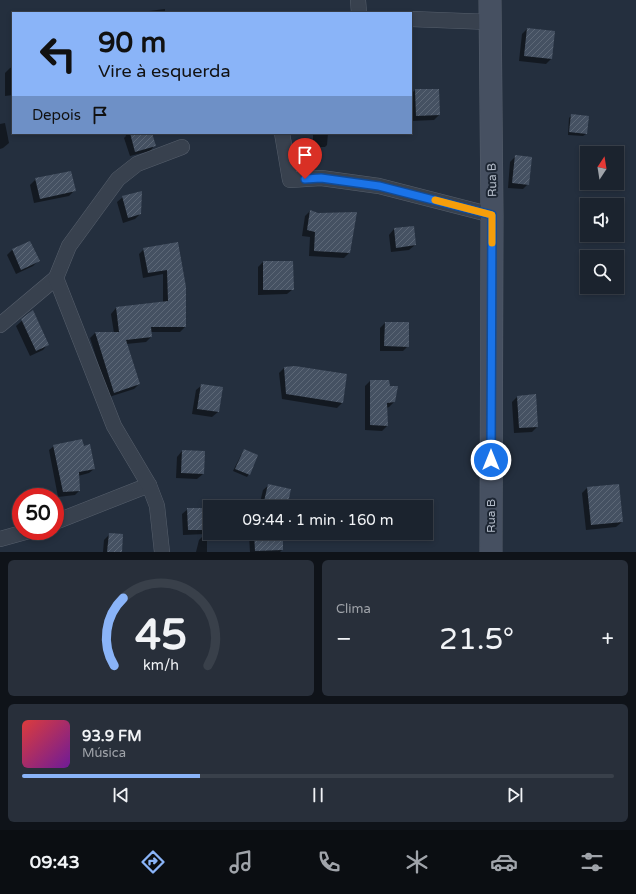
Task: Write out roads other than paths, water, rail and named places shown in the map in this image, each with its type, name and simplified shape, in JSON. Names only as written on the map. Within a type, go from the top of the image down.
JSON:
[{"type":"main road","name":"Rua B","points":[[490,0],[492,215],[491,552]]},
{"type":"street","points":[[358,0],[359,12]]},
{"type":"street","points":[[412,20],[490,22]]},
{"type":"street","points":[[282,134],[290,180],[321,178],[379,186],[492,215]]},
{"type":"street","points":[[0,325],[56,278],[69,246],[118,179],[137,164],[182,147]]},
{"type":"street","points":[[56,278],[114,426],[149,485],[157,506],[162,552]]},
{"type":"street","points":[[64,518],[149,485]]},
{"type":"street","points":[[0,539],[12,536]]}]
